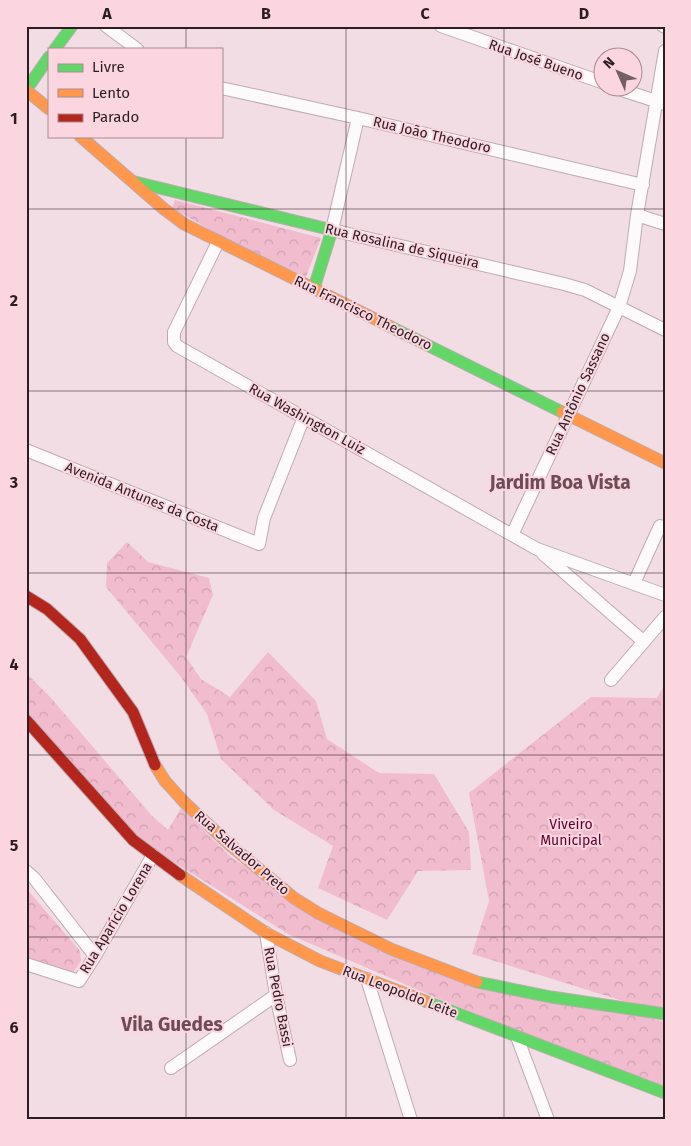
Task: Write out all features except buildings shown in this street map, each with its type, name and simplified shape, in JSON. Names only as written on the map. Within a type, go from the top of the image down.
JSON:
[{"type":"main road","points":[[56,48],[72,26]]},
{"type":"main road","points":[[48,58],[26,90],[48,108]]},
{"type":"main road","name":"Rua Francisco Theodoro","points":[[82,138],[184,224],[665,463]]},
{"type":"main road","name":"Rua Rosalina de Siqueira","points":[[132,181],[332,230]]},
{"type":"main road","points":[[314,288],[332,230]]},
{"type":"main road","name":"Rua Salvador Preto","points":[[26,596],[47,609],[80,639],[133,712],[154,763],[171,788],[230,846],[294,898],[318,913],[391,949],[475,982],[551,997],[665,1014]]},
{"type":"main road","name":"Rua Leopoldo Leite","points":[[26,720],[133,840],[203,891],[266,933],[320,961],[665,1093]]},
{"type":"street","points":[[106,26],[136,48]]},
{"type":"street","name":"Rua José Bueno","points":[[441,26],[594,80]]},
{"type":"street","name":"Rua Antônio Sassano","points":[[512,535],[619,307],[630,271],[643,184],[661,103],[665,50]]},
{"type":"street","name":"Rua João Theodoro","points":[[222,88],[643,184]]},
{"type":"street","points":[[644,97],[661,103]]},
{"type":"street","points":[[332,230],[358,118]]},
{"type":"street","points":[[638,215],[665,224]]},
{"type":"street","name":"Rua Rosalina de Siqueira","points":[[332,230],[585,290],[665,330]]},
{"type":"street","name":"Rua Washington Luiz","points":[[218,242],[174,332],[174,342],[181,350],[304,416],[537,549],[665,595]]},
{"type":"street","name":"Avenida Antunes da Costa","points":[[26,450],[259,544],[264,518],[304,416]]},
{"type":"street","points":[[634,583],[660,526]]},
{"type":"street","name":"Rua Washington Luiz","points":[[537,549],[644,641]]},
{"type":"street","points":[[611,680],[665,617]]},
{"type":"street","name":"Rua Aparício Lorena","points":[[26,964],[79,981],[153,855]]},
{"type":"street","points":[[29,875],[95,956]]},
{"type":"street","name":"Rua Pedro Bassi","points":[[266,933],[276,995],[290,1060]]},
{"type":"street","points":[[367,979],[411,1120]]},
{"type":"street","points":[[171,1068],[276,995]]},
{"type":"street","points":[[517,1037],[548,1120]]},
{"type":"green space","points":[[175,200],[321,238],[306,277],[221,236],[172,208]]},
{"type":"green space","points":[[127,542],[148,562],[209,578],[213,595],[186,657],[201,679],[230,697],[268,652],[316,701],[327,739],[379,773],[434,774],[469,832],[471,870],[418,871],[387,920],[318,888],[333,846],[274,810],[221,759],[207,714],[181,677],[106,587],[107,563]]},
{"type":"green space","points":[[26,673],[51,698],[152,816],[168,830],[181,808],[232,858],[390,954],[665,1022],[665,1087],[444,1001],[288,934],[134,837],[26,714]]},
{"type":"green space","name":"Viveiro Municipal","points":[[665,683],[665,1014],[472,954],[489,901],[469,793],[591,697],[657,698]]},
{"type":"green space","points":[[26,888],[80,951],[81,961],[73,973],[69,974],[26,957]]},
{"type":"traffic: fast","points":[[56,48],[72,26]]},
{"type":"traffic: fast","points":[[26,90],[48,58]]},
{"type":"traffic: fast","points":[[135,182],[332,230],[314,288]]},
{"type":"traffic: fast","points":[[389,326],[562,412]]},
{"type":"traffic: fast","points":[[477,982],[551,997],[665,1014]]},
{"type":"traffic: fast","points":[[425,1001],[665,1093]]},
{"type":"traffic: slow","points":[[26,90],[48,108]]},
{"type":"traffic: slow","points":[[82,138],[184,224],[389,326]]},
{"type":"traffic: slow","points":[[562,412],[665,463]]},
{"type":"traffic: slow","points":[[155,765],[165,781],[184,802],[230,845],[294,898],[318,913],[391,949],[477,982]]},
{"type":"traffic: slow","points":[[180,875],[266,933],[320,961],[425,1001]]},
{"type":"traffic: jam","points":[[26,596],[47,609],[80,639],[133,712],[155,765]]},
{"type":"traffic: jam","points":[[26,720],[133,840],[180,875]]},
{"type":"district","name":"Jardim Boa Vista","points":[[560,482]]},
{"type":"district","name":"Vila Guedes","points":[[172,1024]]}]
